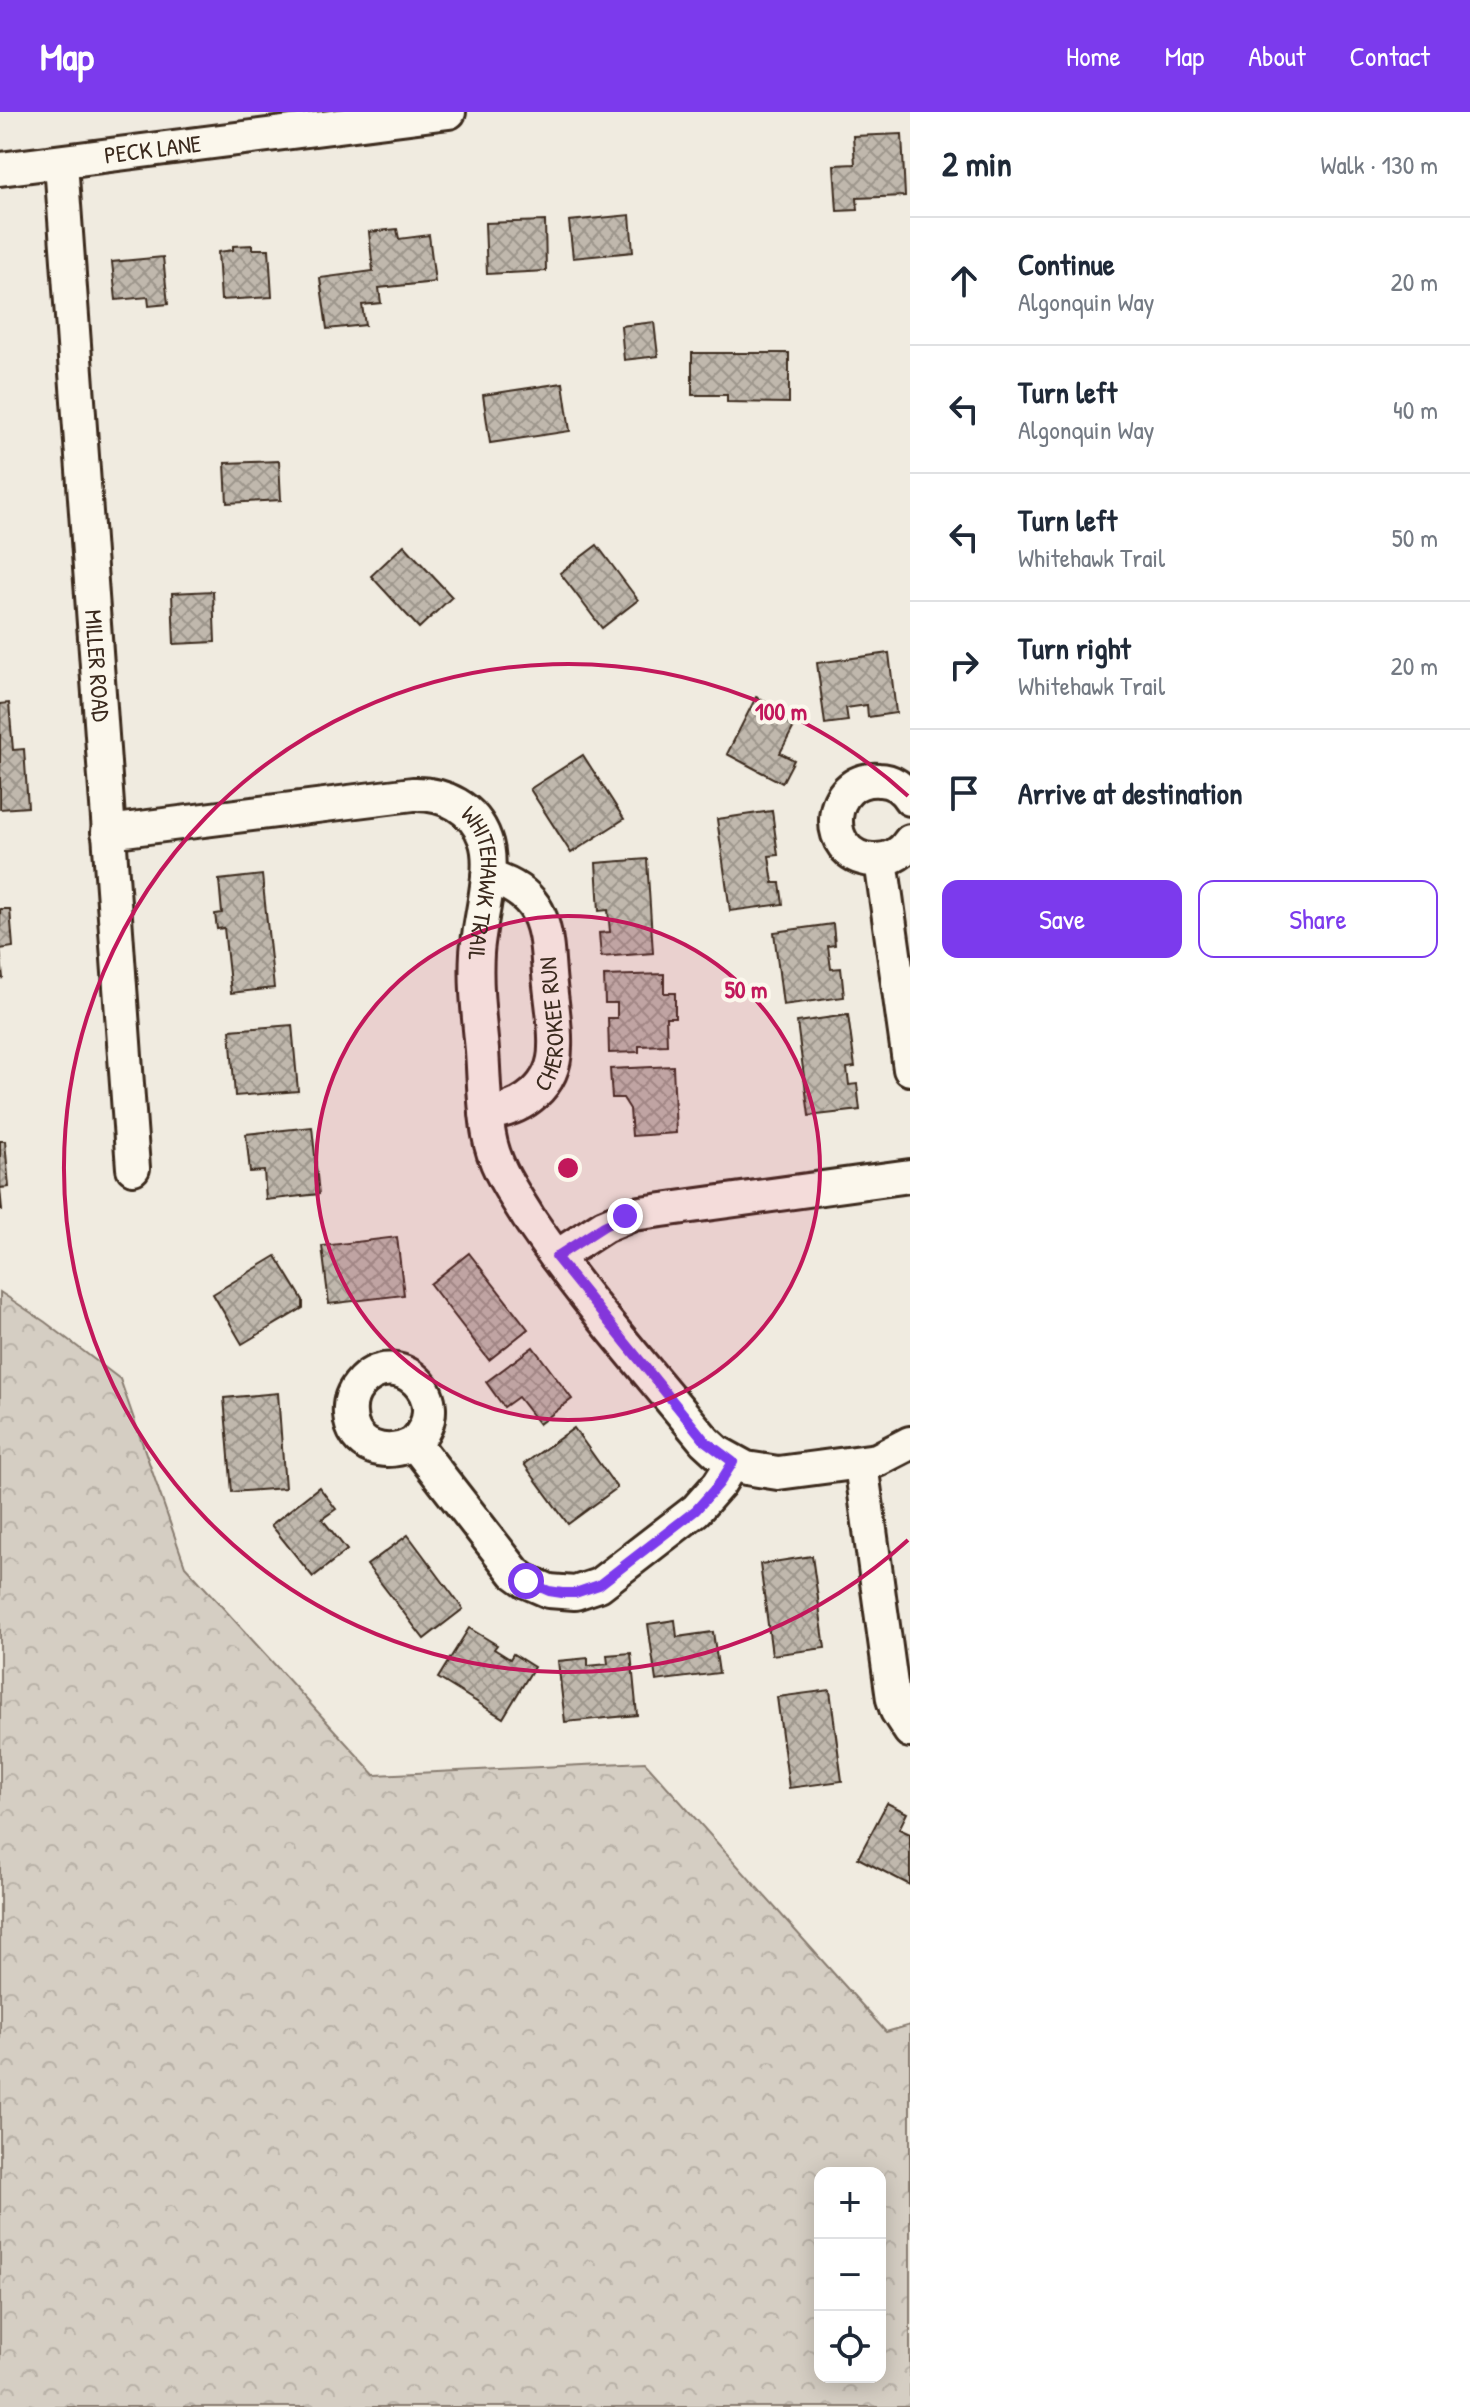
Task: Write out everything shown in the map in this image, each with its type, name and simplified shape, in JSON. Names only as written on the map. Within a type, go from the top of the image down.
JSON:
[{"type":"street","name":"PECK LANE","points":[[0,169],[449,112]]},
{"type":"street","name":"MILLER ROAD","points":[[61,163],[133,1168]]},
{"type":"street","points":[[910,799],[898,785],[871,779],[848,790],[836,812],[839,837],[856,855],[868,860],[894,856],[910,841]]},
{"type":"street","name":"WHITEHAWK TRAIL","points":[[108,832],[413,794],[446,798],[465,810],[480,827],[488,849],[488,877],[479,921],[477,956],[488,1134],[495,1161],[506,1182],[556,1257],[705,1441],[733,1462],[754,1470],[778,1473],[861,1464],[877,1460],[910,1443]]},
{"type":"street","points":[[881,860],[910,1069]]},
{"type":"street","name":"CHEROKEE RUN","points":[[486,1113],[510,1109],[530,1098],[546,1081],[556,1049],[545,938],[539,916],[518,890],[488,877]]},
{"type":"street","points":[[556,1257],[604,1226],[633,1214],[910,1176]]},
{"type":"street","points":[[414,1443],[515,1573],[537,1587],[562,1593],[587,1590],[610,1578],[696,1510],[733,1462]]},
{"type":"street","points":[[861,1464],[893,1699],[910,1731]]},
{"type":"green space","points":[[0,1292],[120,1379],[185,1566],[375,1775],[645,1762],[886,2032],[910,2025],[910,2407],[0,2407]]},
{"type":"building","points":[[902,134],[905,196],[857,198],[858,210],[837,211],[834,165],[855,164],[853,136]]},
{"type":"building","points":[[630,215],[633,252],[573,258],[569,221]]},
{"type":"building","points":[[545,221],[546,271],[487,274],[485,223]]},
{"type":"building","points":[[397,229],[399,239],[429,235],[435,282],[379,288],[381,303],[362,305],[365,325],[327,329],[320,278],[373,271],[369,232]]},
{"type":"building","points":[[252,245],[252,249],[269,249],[272,297],[221,300],[218,252],[233,250],[233,246]]},
{"type":"building","points":[[163,257],[168,304],[149,306],[148,297],[116,300],[112,262]]},
{"type":"building","points":[[654,322],[658,356],[624,360],[621,326]]},
{"type":"building","points":[[692,353],[789,353],[789,403],[727,402],[727,395],[692,395]]},
{"type":"building","points":[[563,383],[570,431],[490,443],[483,395]]},
{"type":"building","points":[[279,461],[281,500],[227,503],[225,463]]},
{"type":"building","points":[[404,545],[452,597],[419,628],[371,576]]},
{"type":"building","points":[[597,545],[638,600],[602,628],[560,573]]},
{"type":"building","points":[[213,591],[215,642],[174,644],[172,593]]},
{"type":"building","points":[[889,653],[896,713],[868,717],[867,705],[846,708],[848,721],[825,724],[817,663]]},
{"type":"building","points":[[756,697],[798,719],[780,753],[794,760],[782,783],[727,754]]},
{"type":"building","points":[[9,703],[13,750],[24,749],[28,807],[0,809],[0,704]]},
{"type":"building","points":[[583,755],[624,819],[571,853],[530,789]]},
{"type":"building","points":[[772,811],[778,855],[769,856],[773,883],[780,883],[783,904],[730,911],[717,819]]},
{"type":"building","points":[[647,859],[653,953],[601,957],[599,933],[610,932],[608,910],[599,911],[596,863]]},
{"type":"building","points":[[262,875],[274,988],[231,993],[224,928],[217,929],[215,914],[222,913],[219,880]]},
{"type":"building","points":[[0,909],[10,909],[13,947],[0,949]]},
{"type":"building","points":[[833,924],[835,945],[828,946],[831,969],[841,968],[844,997],[783,1005],[774,932]]},
{"type":"building","points":[[0,949],[3,978],[0,979]]},
{"type":"building","points":[[664,974],[664,993],[675,993],[675,1017],[666,1017],[667,1045],[639,1046],[639,1052],[609,1053],[608,1018],[617,1018],[617,1003],[605,1003],[604,976]]},
{"type":"building","points":[[848,1015],[855,1067],[847,1068],[849,1085],[857,1084],[860,1110],[809,1116],[797,1022]]},
{"type":"building","points":[[292,1025],[298,1091],[235,1096],[230,1030]]},
{"type":"building","points":[[673,1066],[676,1133],[632,1136],[630,1109],[623,1098],[612,1098],[610,1069]]},
{"type":"building","points":[[312,1127],[319,1194],[266,1200],[264,1171],[250,1172],[246,1134]]},
{"type":"building","points":[[0,1141],[5,1141],[9,1187],[0,1188]]},
{"type":"building","points":[[397,1237],[404,1295],[329,1304],[322,1246]]},
{"type":"building","points":[[469,1253],[528,1329],[489,1360],[430,1284]]},
{"type":"building","points":[[276,1256],[303,1300],[303,1308],[242,1344],[213,1294]]},
{"type":"building","points":[[533,1347],[572,1399],[539,1424],[518,1397],[504,1407],[486,1382]]},
{"type":"building","points":[[278,1393],[285,1488],[232,1492],[224,1398]]},
{"type":"building","points":[[574,1428],[617,1488],[568,1524],[524,1464]]},
{"type":"building","points":[[319,1487],[336,1509],[322,1519],[347,1550],[313,1577],[271,1525]]},
{"type":"building","points":[[408,1535],[463,1609],[424,1639],[367,1565]]},
{"type":"building","points":[[812,1556],[825,1648],[772,1655],[760,1564]]},
{"type":"building","points":[[675,1620],[677,1637],[713,1632],[719,1673],[656,1681],[648,1624]]},
{"type":"building","points":[[469,1628],[497,1645],[494,1649],[510,1659],[513,1654],[534,1667],[503,1718],[438,1678]]},
{"type":"building","points":[[631,1653],[637,1715],[565,1722],[558,1661],[588,1658],[588,1666],[608,1664],[607,1655]]},
{"type":"building","points":[[830,1690],[842,1781],[789,1788],[777,1697]]},
{"type":"building","points":[[887,1803],[907,1813],[899,1829],[910,1834],[910,1885],[858,1858]]},
{"type":"route","points":[[526,1581],[562,1593],[575,1593],[599,1585],[696,1510],[733,1462],[705,1441],[556,1257],[625,1216]]}]
